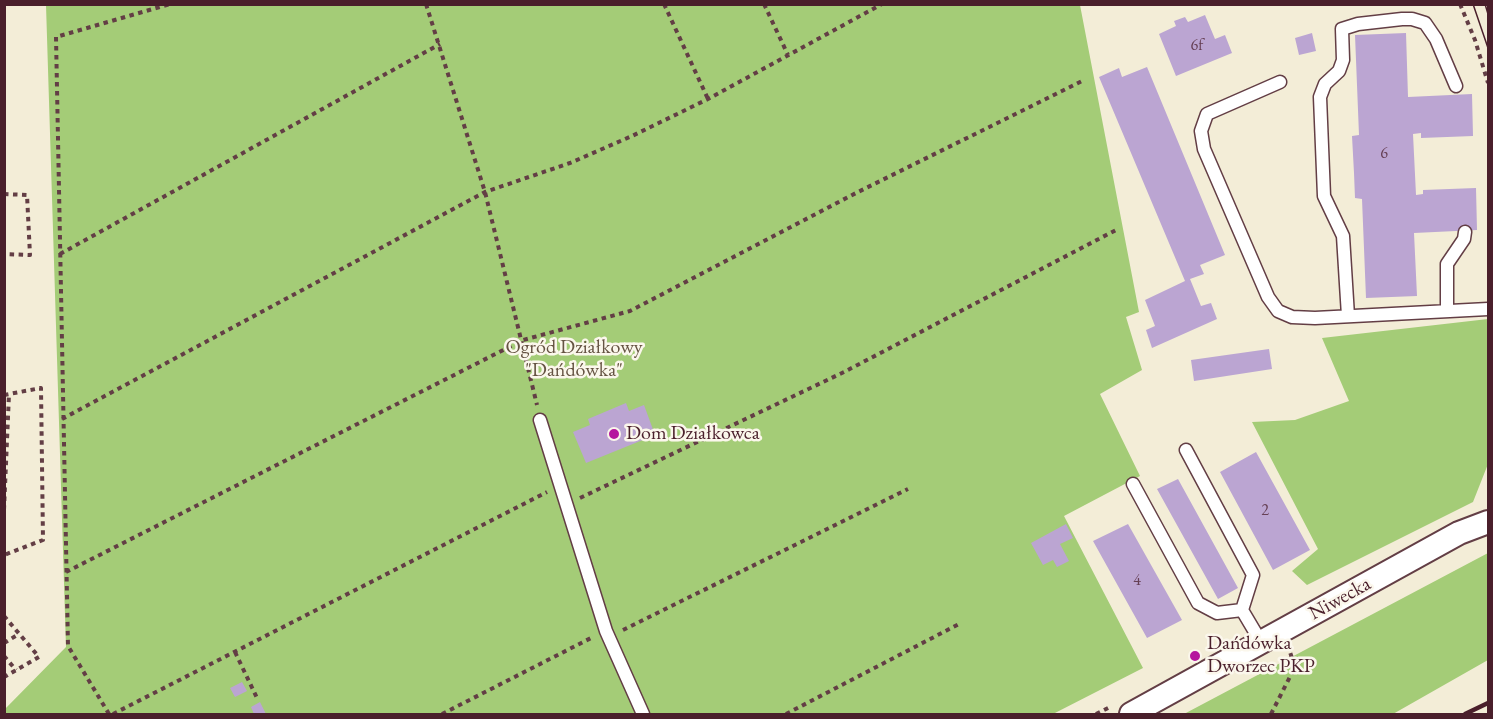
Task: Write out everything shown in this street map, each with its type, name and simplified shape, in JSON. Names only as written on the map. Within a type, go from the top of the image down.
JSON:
[{"type":"street","name":"Niwecka","points":[[1131,714],[1459,532],[1488,522]]},
{"type":"lane","points":[[1348,316],[1342,236],[1324,196],[1320,97],[1324,84],[1339,71],[1343,60],[1342,29],[1358,24],[1402,19],[1425,23],[1436,39],[1456,86]]},
{"type":"lane","points":[[1280,82],[1207,114],[1201,131],[1204,149],[1268,297],[1278,311],[1292,317],[1488,309]]},
{"type":"lane","points":[[1447,311],[1447,264],[1464,239],[1465,232]]},
{"type":"lane","points":[[540,420],[607,634],[643,714]]},
{"type":"lane","points":[[1186,450],[1253,575],[1242,610],[1261,642]]},
{"type":"lane","points":[[1133,484],[1198,603],[1217,613],[1242,610]]},
{"type":"path","points":[[170,4],[56,37],[62,419],[69,646],[111,714],[561,484]]},
{"type":"path","points":[[426,4],[485,192],[523,340],[540,420]]},
{"type":"path","points":[[664,4],[708,99]]},
{"type":"path","points":[[764,4],[788,54]]},
{"type":"path","points":[[62,419],[485,192],[570,163],[708,99],[882,4]]},
{"type":"path","points":[[1461,4],[1488,83]]},
{"type":"path","points":[[60,254],[440,44]]},
{"type":"path","points":[[66,572],[523,340],[630,311],[846,198],[1082,81]]},
{"type":"path","points":[[4,194],[27,195],[30,255],[4,254]]},
{"type":"path","points":[[566,504],[844,372],[1116,230]]},
{"type":"path","points":[[4,510],[7,394],[41,388],[43,540],[4,555]]},
{"type":"path","points":[[442,714],[908,489]]},
{"type":"path","points":[[4,616],[39,657],[4,677]]},
{"type":"path","points":[[786,714],[959,624]]},
{"type":"path","points":[[4,643],[20,634]]},
{"type":"path","points":[[235,652],[257,698]]},
{"type":"path","points":[[1271,714],[1295,667],[1290,652]]},
{"type":"path","points":[[4,656],[16,670]]},
{"type":"green space","name":"Ogród Działkowy \"Dańdówka\"","points":[[46,5],[1080,5],[1139,312],[1126,317],[1142,370],[1100,394],[1140,476],[1064,516],[1143,668],[1053,714],[5,714],[5,709],[66,647]]},
{"type":"green space","points":[[1488,319],[1488,464],[1473,502],[1307,585],[1292,571],[1318,549],[1252,422],[1295,420],[1349,401],[1322,338]]},
{"type":"green space","points":[[1488,553],[1488,660],[1393,714],[1184,714]]},
{"type":"building","points":[[1205,15],[1215,39],[1225,35],[1232,53],[1176,76],[1159,34],[1176,26],[1174,21],[1185,17],[1188,22]]},
{"type":"building","points":[[1312,33],[1316,51],[1299,55],[1295,38]]},
{"type":"building","points":[[1406,33],[1408,97],[1472,94],[1473,136],[1421,138],[1421,133],[1413,134],[1416,195],[1423,194],[1423,190],[1476,188],[1477,230],[1414,233],[1417,296],[1366,298],[1362,199],[1355,198],[1352,136],[1359,135],[1355,35]]},
{"type":"building","points":[[1147,67],[1225,255],[1200,265],[1204,274],[1190,279],[1201,306],[1211,303],[1217,319],[1152,348],[1146,330],[1155,326],[1145,300],[1185,281],[1099,77],[1119,68],[1122,77]]},
{"type":"building","points":[[1269,349],[1272,369],[1194,381],[1191,360]]},
{"type":"building","name":"Dom Działkowca","points":[[626,403],[629,411],[644,405],[655,435],[586,463],[573,432],[590,425],[588,419]]},
{"type":"building","points":[[1256,452],[1310,550],[1273,570],[1220,472]]},
{"type":"building","points":[[1178,479],[1238,588],[1218,599],[1157,489]]},
{"type":"building","points":[[1066,524],[1073,538],[1060,544],[1069,561],[1057,567],[1053,560],[1043,565],[1031,543]]},
{"type":"building","points":[[1128,524],[1182,620],[1147,638],[1093,541]]},
{"type":"building","points":[[242,682],[247,691],[235,697],[230,688]]},
{"type":"building","points":[[260,702],[266,714],[254,714],[251,707]]},
{"type":"tram line","points":[[1473,4],[1488,48]]},
{"type":"tram line","points":[[1485,4],[1488,14]]},
{"type":"railway","points":[[1465,714],[1488,703]]},
{"type":"place","name":"Dom Działkowca","points":[[614,434]]},
{"type":"place","name":"Dańdówka Dworzec PKP","points":[[1195,656]]}]
